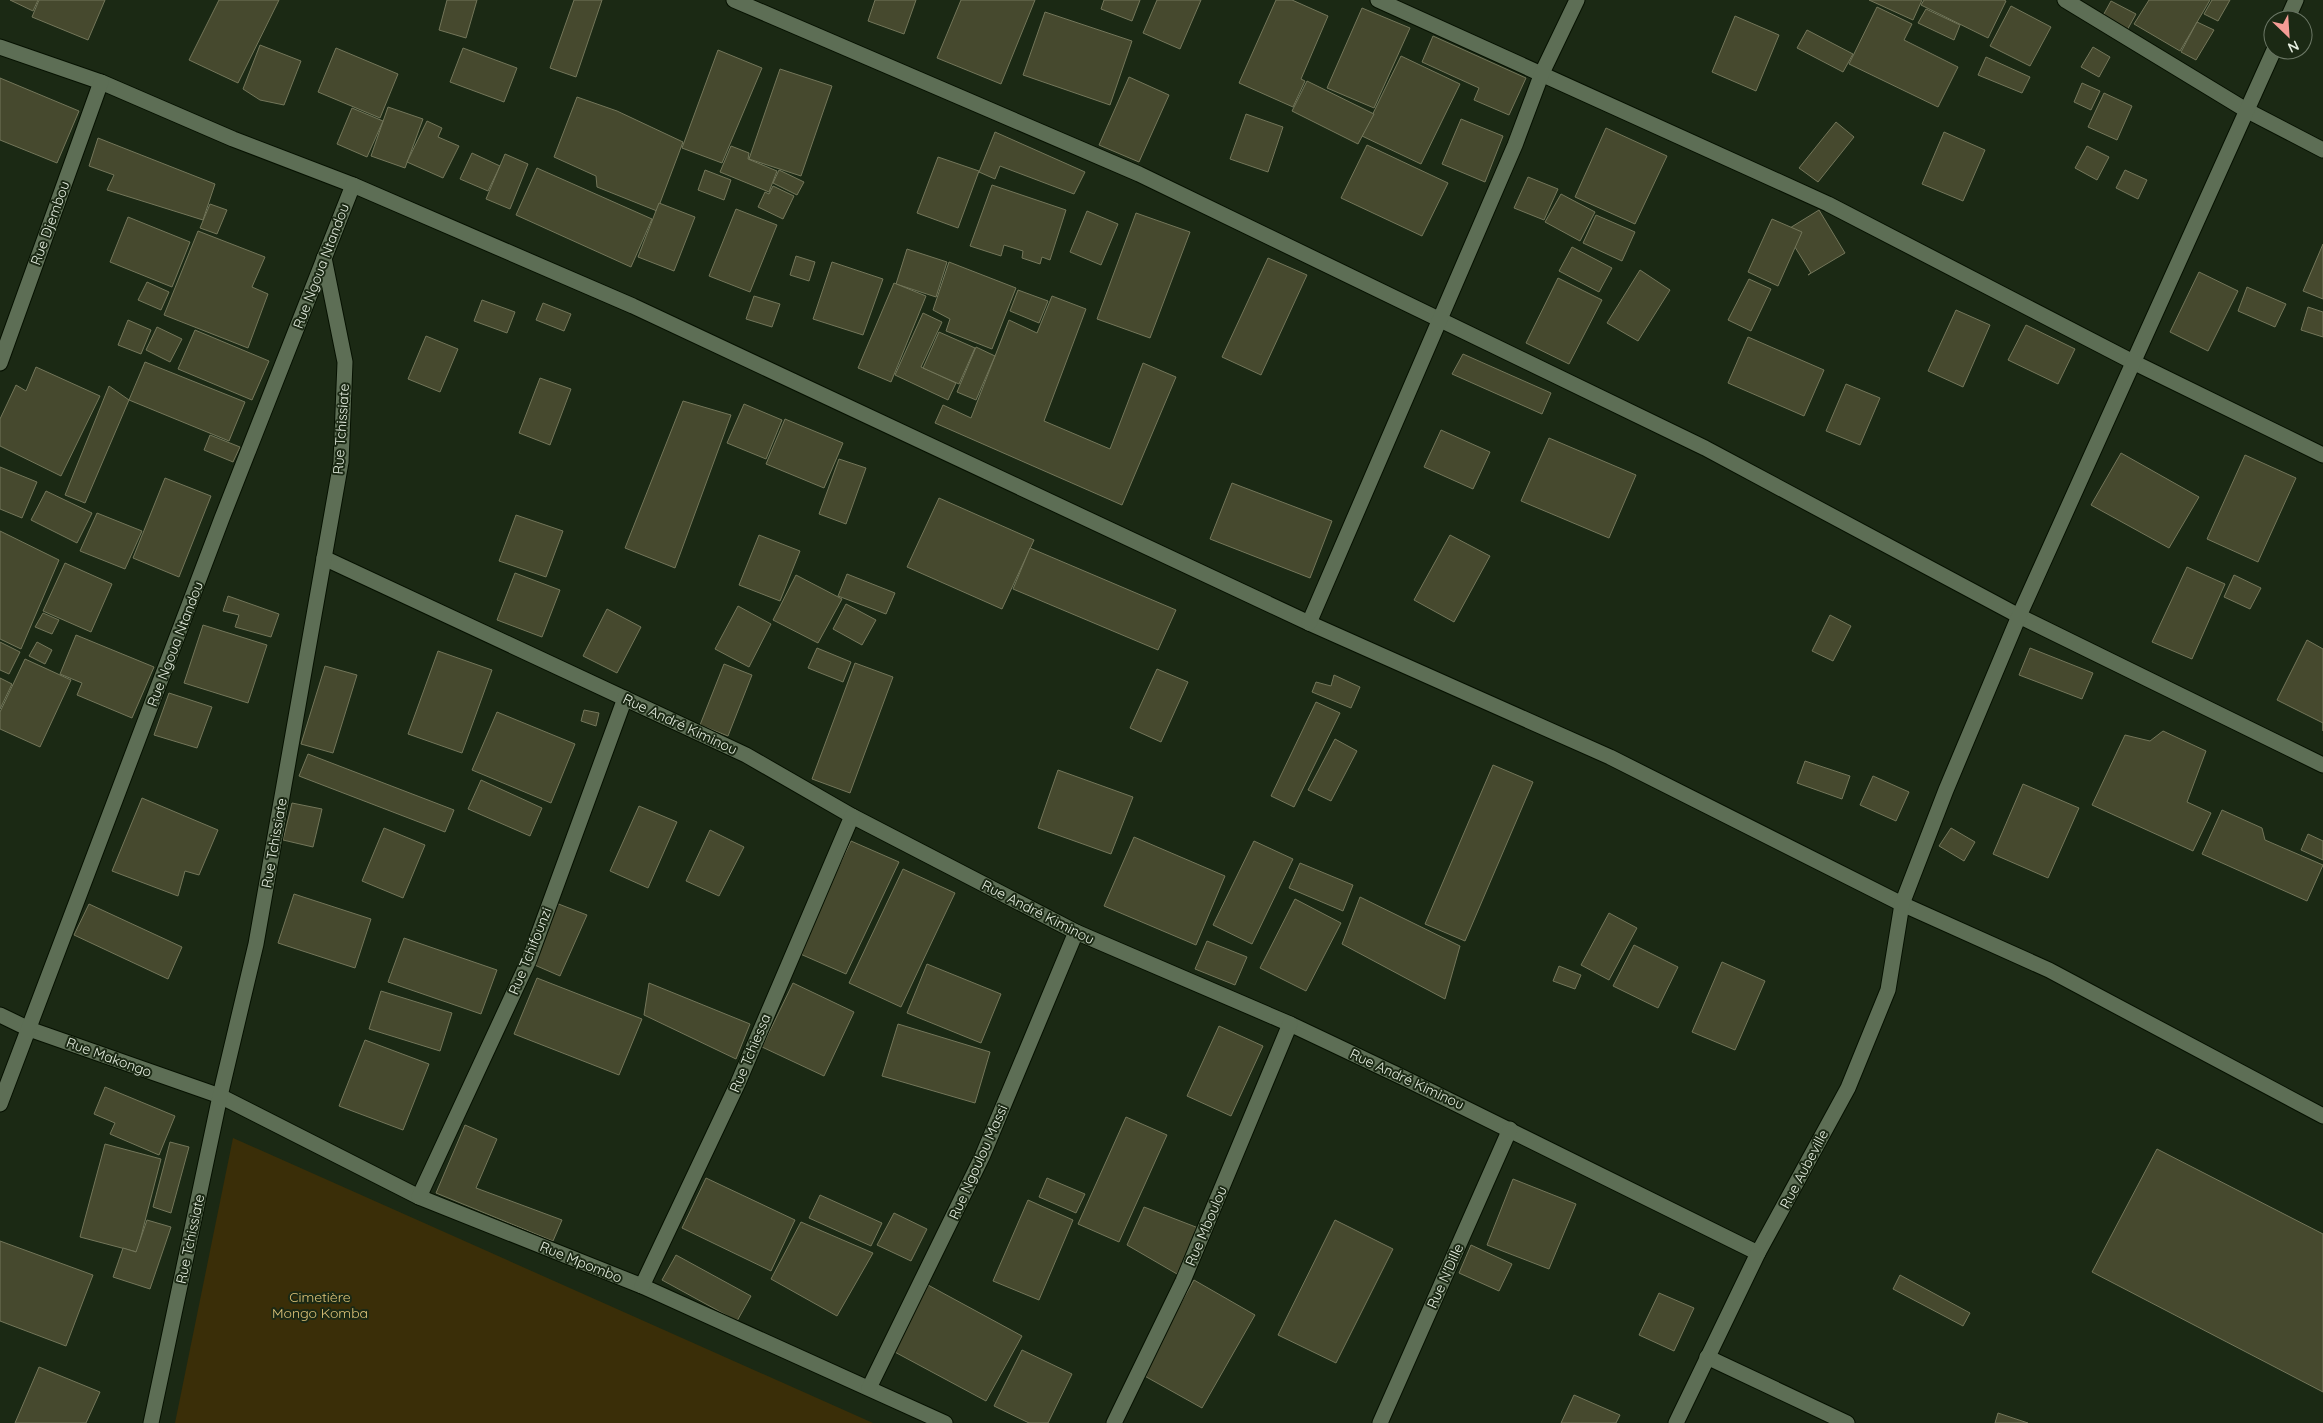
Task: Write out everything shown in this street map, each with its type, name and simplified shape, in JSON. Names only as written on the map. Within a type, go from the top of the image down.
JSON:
[{"type":"street","points":[[734,0],[1139,174],[1705,448],[2020,616],[2323,765]]},
{"type":"street","points":[[1378,0],[1828,204],[2133,362],[2323,455]]},
{"type":"street","points":[[1309,623],[1515,145],[1542,73],[1577,0]]},
{"type":"street","points":[[2065,0],[2246,110],[2323,150]]},
{"type":"street","points":[[0,47],[100,82],[234,139],[352,185],[633,306],[1309,623],[1610,757],[1902,904],[2049,970],[2323,1116]]},
{"type":"street","name":"Rue Aubeville","points":[[1676,1423],[1758,1253],[1848,1088],[1888,990],[1902,904],[1946,790],[2020,616],[2269,60]]},
{"type":"street","name":"Rue Djembou","points":[[0,363],[100,82]]},
{"type":"street","name":"Rue Ngoua Ntandou","points":[[0,1104],[222,518],[352,185]]},
{"type":"street","name":"Rue Tchissiate","points":[[151,1423],[220,1096],[256,944],[341,462],[345,362],[324,258]]},
{"type":"street","name":"Rue André Kiminou","points":[[324,558],[746,755],[852,816],[1076,932],[1290,1024],[1510,1129],[1758,1253]]},
{"type":"street","name":"Rue Tchifounzi","points":[[419,1197],[529,960],[625,698]]},
{"type":"street","name":"Rue Tchiessa","points":[[642,1286],[738,1083],[852,816]]},
{"type":"street","name":"Rue Ngoulou Massi","points":[[870,1388],[982,1157],[1076,932]]},
{"type":"street","name":"Rue Makongo","points":[[0,1015],[29,1029],[220,1096]]},
{"type":"street","name":"Rue Mboulou","points":[[1114,1423],[1183,1281],[1290,1024]]},
{"type":"street","name":"Rue Mpombo","points":[[220,1096],[419,1197],[642,1286],[945,1423]]},
{"type":"street","name":"Rue N'Dille","points":[[1380,1423],[1510,1129]]},
{"type":"street","points":[[1707,1357],[1847,1423]]},
{"type":"green space","name":"Cimetière Mongo Komba","points":[[233,1138],[873,1423],[175,1423]]},
{"type":"building","points":[[10,0],[38,0],[33,11]]},
{"type":"building","points":[[39,0],[105,0],[88,40],[32,17]]},
{"type":"building","points":[[219,0],[279,0],[238,83],[189,60]]},
{"type":"building","points":[[447,0],[477,0],[466,38],[439,30]]},
{"type":"building","points":[[574,0],[602,0],[576,77],[550,68]]},
{"type":"building","points":[[875,0],[916,0],[904,34],[868,21]]},
{"type":"building","points":[[961,0],[1035,0],[1001,84],[937,58]]},
{"type":"building","points":[[1104,0],[1140,0],[1132,21],[1101,9]]},
{"type":"building","points":[[1157,0],[1201,0],[1180,49],[1143,33]]},
{"type":"building","points":[[1276,0],[1292,0],[1328,16],[1301,79],[1305,81],[1293,107],[1239,83]]},
{"type":"building","points":[[1869,0],[1922,0],[1913,20]]},
{"type":"building","points":[[1924,0],[2006,1],[1988,38],[1921,5]]},
{"type":"building","points":[[2149,0],[2210,0],[2180,51],[2134,24]]},
{"type":"building","points":[[2212,0],[2230,0],[2218,21],[2204,14]]},
{"type":"building","points":[[2111,1],[2136,14],[2125,34],[2100,21]]},
{"type":"building","points":[[2011,6],[2051,27],[2030,66],[1990,46]]},
{"type":"building","points":[[1877,7],[1912,24],[1904,40],[1958,67],[1938,107],[1849,64]]},
{"type":"building","points":[[1362,8],[1410,28],[1374,108],[1327,88]]},
{"type":"building","points":[[1926,9],[1960,25],[1954,40],[1918,23]]},
{"type":"building","points":[[1045,12],[1132,41],[1110,105],[1023,75]]},
{"type":"building","points":[[1735,16],[1779,35],[1756,91],[1712,72]]},
{"type":"building","points":[[2197,22],[2214,30],[2196,60],[2181,52]]},
{"type":"building","points":[[1807,30],[1853,54],[1843,72],[1797,48]]},
{"type":"building","points":[[1433,36],[1526,78],[1509,115],[1474,100],[1479,88],[1422,62]]},
{"type":"building","points":[[260,45],[301,61],[284,105],[260,100],[243,89]]},
{"type":"building","points":[[2093,47],[2110,57],[2099,77],[2081,67]]},
{"type":"building","points":[[336,48],[398,74],[380,118],[318,92]]},
{"type":"building","points":[[463,48],[517,68],[504,102],[450,82]]},
{"type":"building","points":[[718,50],[762,68],[722,163],[682,148]]},
{"type":"building","points":[[1401,56],[1460,84],[1421,164],[1362,136]]},
{"type":"building","points":[[1986,57],[2030,77],[2022,93],[1978,75]]},
{"type":"building","points":[[780,69],[832,86],[801,176],[749,159]]},
{"type":"building","points":[[1129,77],[1169,95],[1139,162],[1099,145]]},
{"type":"building","points":[[0,78],[79,111],[57,163],[0,140]]},
{"type":"building","points":[[1307,81],[1374,114],[1358,144],[1292,111]]},
{"type":"building","points":[[2082,83],[2100,91],[2091,110],[2074,102]]},
{"type":"building","points":[[2104,93],[2132,106],[2117,140],[2088,127]]},
{"type":"building","points":[[577,97],[617,111],[683,142],[657,211],[597,187],[596,176],[554,157]]},
{"type":"building","points":[[388,107],[423,119],[405,168],[371,156]]},
{"type":"building","points":[[352,108],[383,121],[367,157],[337,144]]},
{"type":"building","points":[[1246,114],[1283,127],[1268,172],[1230,159]]},
{"type":"building","points":[[1461,119],[1503,136],[1485,182],[1442,164]]},
{"type":"building","points":[[427,121],[442,128],[438,137],[459,146],[443,178],[407,162]]},
{"type":"building","points":[[1836,122],[1854,137],[1818,182],[1799,168]]},
{"type":"building","points":[[1606,128],[1667,156],[1635,224],[1575,197]]},
{"type":"building","points":[[995,132],[1085,172],[1074,194],[1000,166],[995,179],[979,172]]},
{"type":"building","points":[[1944,132],[1985,150],[1963,201],[1922,184]]},
{"type":"building","points":[[98,138],[215,184],[203,220],[107,190],[114,175],[89,166]]},
{"type":"building","points":[[1367,145],[1448,183],[1422,236],[1341,198]]},
{"type":"building","points":[[731,146],[749,153],[748,159],[777,171],[769,192],[720,172]]},
{"type":"building","points":[[2087,146],[2109,157],[2097,180],[2075,168]]},
{"type":"building","points":[[472,153],[500,166],[488,191],[460,179]]},
{"type":"building","points":[[505,154],[528,164],[510,209],[486,199]]},
{"type":"building","points":[[938,157],[979,171],[958,228],[917,213]]},
{"type":"building","points":[[537,168],[652,219],[631,267],[516,215]]},
{"type":"building","points":[[705,170],[731,180],[724,200],[698,190]]},
{"type":"building","points":[[779,170],[804,182],[797,195],[773,183]]},
{"type":"building","points":[[2125,170],[2147,180],[2138,199],[2116,188]]},
{"type":"building","points":[[1528,177],[1558,189],[1544,220],[1514,208]]},
{"type":"building","points":[[992,185],[1066,210],[1050,260],[1042,257],[1040,264],[1022,258],[1023,251],[1004,245],[1001,256],[970,246]]},
{"type":"building","points":[[773,186],[794,196],[783,219],[758,207],[765,192],[769,194]]},
{"type":"building","points":[[1561,194],[1595,212],[1580,241],[1545,222]]},
{"type":"building","points":[[659,203],[695,217],[674,271],[638,257]]},
{"type":"building","points":[[210,204],[227,210],[217,234],[200,228]]},
{"type":"building","points":[[736,209],[777,225],[750,292],[709,276]]},
{"type":"building","points":[[1819,210],[1845,253],[1808,275],[1811,273],[1785,231]]},
{"type":"building","points":[[1087,211],[1118,224],[1101,265],[1070,252]]},
{"type":"building","points":[[1136,213],[1190,232],[1150,338],[1097,319]]},
{"type":"building","points":[[1596,215],[1635,232],[1622,261],[1583,243]]},
{"type":"building","points":[[128,217],[190,242],[172,287],[110,262]]},
{"type":"building","points":[[1772,219],[1802,232],[1778,286],[1748,272]]},
{"type":"building","points":[[198,231],[265,257],[252,287],[268,294],[248,348],[164,315]]},
{"type":"building","points":[[2323,244],[2323,299],[2303,291]]},
{"type":"building","points":[[1572,247],[1612,268],[1599,292],[1559,271]]},
{"type":"building","points":[[907,249],[947,262],[936,297],[896,284]]},
{"type":"building","points":[[796,256],[815,262],[809,281],[790,275]]},
{"type":"building","points":[[1268,258],[1307,275],[1261,375],[1222,357]]},
{"type":"building","points":[[832,262],[883,279],[863,335],[813,319]]},
{"type":"building","points":[[949,262],[1016,288],[992,349],[946,331],[950,319],[933,310]]},
{"type":"building","points":[[1640,270],[1670,290],[1638,341],[1607,323]]},
{"type":"building","points":[[2199,272],[2238,291],[2208,351],[2170,332]]},
{"type":"building","points":[[1558,278],[1602,300],[1569,364],[1526,343]]},
{"type":"building","points":[[1749,279],[1771,289],[1751,331],[1728,320]]},
{"type":"building","points":[[147,282],[169,292],[161,310],[138,300]]},
{"type":"building","points":[[894,283],[926,296],[891,382],[858,368]]},
{"type":"building","points":[[2247,287],[2286,304],[2275,327],[2238,311]]},
{"type":"building","points":[[1018,290],[1048,301],[1039,323],[1010,311]]},
{"type":"building","points":[[754,296],[780,304],[772,327],[746,319]]},
{"type":"building","points":[[1052,296],[1086,309],[1044,421],[1110,449],[1143,363],[1176,377],[1122,505],[935,423],[943,405],[971,418],[1009,320],[1037,333]]},
{"type":"building","points":[[482,300],[515,312],[507,333],[474,321]]},
{"type":"building","points":[[543,303],[571,314],[564,331],[536,320]]},
{"type":"building","points":[[2308,307],[2323,312],[2323,337],[2301,330]]},
{"type":"building","points":[[1956,310],[1990,325],[1963,387],[1928,371]]},
{"type":"building","points":[[923,313],[942,322],[921,367],[956,383],[948,400],[895,375]]},
{"type":"building","points":[[128,320],[151,330],[141,354],[118,345]]},
{"type":"building","points":[[2026,325],[2075,349],[2058,384],[2008,360]]},
{"type":"building","points":[[157,327],[182,339],[170,362],[146,350]]},
{"type":"building","points":[[195,330],[269,361],[252,400],[178,369]]},
{"type":"building","points":[[939,332],[975,348],[959,384],[923,368]]},
{"type":"building","points":[[426,336],[458,349],[440,392],[408,379]]},
{"type":"building","points":[[1748,337],[1824,370],[1804,416],[1728,383]]},
{"type":"building","points":[[976,347],[995,356],[976,400],[957,392]]},
{"type":"building","points":[[1463,354],[1551,393],[1542,414],[1452,374]]},
{"type":"building","points":[[145,362],[245,402],[229,441],[129,400]]},
{"type":"building","points":[[36,367],[100,396],[61,476],[0,446],[0,419],[16,385],[26,391]]},
{"type":"building","points":[[540,378],[571,389],[550,445],[519,433]]},
{"type":"building","points":[[1846,384],[1880,398],[1860,445],[1826,431]]},
{"type":"building","points":[[109,386],[129,400],[85,503],[65,495]]},
{"type":"building","points":[[683,401],[731,415],[675,568],[625,548]]},
{"type":"building","points":[[744,404],[782,420],[766,459],[727,443]]},
{"type":"building","points":[[785,419],[843,443],[824,488],[766,464]]},
{"type":"building","points":[[1441,430],[1490,452],[1473,489],[1424,467]]},
{"type":"building","points":[[210,435],[240,447],[233,462],[204,450]]},
{"type":"building","points":[[1549,438],[1636,475],[1609,538],[1521,501]]},
{"type":"building","points":[[2121,453],[2199,497],[2169,548],[2091,505]]},
{"type":"building","points":[[2245,455],[2296,478],[2258,562],[2207,539]]},
{"type":"building","points":[[839,459],[866,468],[846,524],[819,514]]},
{"type":"building","points":[[0,467],[37,482],[22,518],[0,509]]},
{"type":"building","points":[[165,478],[211,496],[179,577],[133,558]]},
{"type":"building","points":[[1232,483],[1332,521],[1310,578],[1210,539]]},
{"type":"building","points":[[46,491],[92,513],[77,543],[31,520]]},
{"type":"building","points":[[939,498],[1034,540],[1002,609],[907,567]]},
{"type":"building","points":[[97,513],[142,531],[125,569],[80,551]]},
{"type":"building","points":[[516,515],[563,531],[546,577],[499,561]]},
{"type":"building","points":[[0,531],[59,560],[21,649],[0,639]]},
{"type":"building","points":[[759,535],[800,551],[780,601],[739,585]]},
{"type":"building","points":[[1450,535],[1490,556],[1454,622],[1414,600]]},
{"type":"building","points":[[1030,548],[1176,610],[1158,650],[1013,589]]},
{"type":"building","points":[[65,563],[112,584],[91,632],[43,611]]},
{"type":"building","points":[[2187,567],[2225,584],[2192,659],[2152,642]]},
{"type":"building","points":[[515,573],[560,590],[542,637],[497,620]]},
{"type":"building","points":[[847,574],[895,593],[886,614],[838,596]]},
{"type":"building","points":[[796,575],[842,599],[818,643],[773,620]]},
{"type":"building","points":[[2234,575],[2261,588],[2250,609],[2224,597]]},
{"type":"building","points":[[228,596],[279,614],[271,637],[235,627],[239,615],[223,611]]},
{"type":"building","points":[[846,604],[876,620],[862,645],[833,629]]},
{"type":"building","points":[[738,606],[771,624],[749,667],[715,649]]},
{"type":"building","points":[[607,609],[641,627],[617,673],[583,656]]},
{"type":"building","points":[[43,613],[59,620],[52,634],[35,627]]},
{"type":"building","points":[[1830,615],[1851,626],[1833,661],[1812,651]]},
{"type":"building","points":[[203,625],[267,645],[248,703],[184,683]]},
{"type":"building","points":[[76,635],[154,667],[132,718],[77,695],[82,683],[60,674]]},
{"type":"building","points":[[2307,640],[2323,649],[2323,723],[2277,700]]},
{"type":"building","points":[[0,642],[20,652],[9,674],[0,670]]},
{"type":"building","points":[[37,642],[52,650],[45,664],[29,656]]},
{"type":"building","points":[[817,648],[851,662],[843,682],[808,668]]},
{"type":"building","points":[[2030,648],[2093,673],[2082,699],[2019,675]]},
{"type":"building","points":[[438,651],[492,670],[462,753],[408,734]]},
{"type":"building","points":[[25,659],[71,680],[40,747],[0,729],[0,712]]},
{"type":"building","points":[[855,663],[893,677],[850,793],[812,779]]},
{"type":"building","points":[[724,664],[752,675],[728,736],[700,725]]},
{"type":"building","points":[[325,666],[357,675],[333,753],[301,744]]},
{"type":"building","points":[[1157,669],[1188,682],[1161,742],[1130,728]]},
{"type":"building","points":[[1334,675],[1360,687],[1351,708],[1312,692],[1316,682],[1331,686]]},
{"type":"building","points":[[0,678],[12,684],[0,709]]},
{"type":"building","points":[[169,693],[212,707],[197,748],[154,735]]},
{"type":"building","points":[[1316,702],[1340,713],[1294,807],[1271,796]]},
{"type":"building","points":[[584,710],[599,713],[596,726],[581,721]]},
{"type":"building","points":[[497,712],[575,744],[551,803],[472,770]]},
{"type":"building","points":[[2163,731],[2206,751],[2187,802],[2211,813],[2193,851],[2092,805],[2125,735],[2150,741]]},
{"type":"building","points":[[1335,739],[1357,751],[1331,801],[1308,790]]},
{"type":"building","points":[[308,754],[454,810],[445,832],[299,776]]},
{"type":"building","points":[[1805,761],[1850,776],[1842,799],[1797,783]]},
{"type":"building","points":[[1493,765],[1533,782],[1465,941],[1425,924]]},
{"type":"building","points":[[1058,770],[1133,797],[1111,854],[1038,828]]},
{"type":"building","points":[[1873,776],[1909,792],[1896,821],[1860,805]]},
{"type":"building","points":[[481,780],[542,808],[530,836],[468,809]]},
{"type":"building","points":[[2023,784],[2079,808],[2048,878],[1993,854]]},
{"type":"building","points":[[142,798],[218,830],[199,875],[185,871],[178,896],[112,871]]},
{"type":"building","points":[[292,803],[322,809],[313,847],[283,840]]},
{"type":"building","points":[[639,806],[677,822],[648,888],[610,871]]},
{"type":"building","points":[[2222,810],[2262,828],[2265,840],[2323,865],[2307,901],[2202,854]]},
{"type":"building","points":[[384,828],[425,845],[403,898],[362,881]]},
{"type":"building","points":[[1951,828],[1975,842],[1964,861],[1939,846]]},
{"type":"building","points":[[710,830],[744,847],[719,896],[686,881]]},
{"type":"building","points":[[2308,834],[2323,841],[2323,860],[2301,850]]},
{"type":"building","points":[[1134,837],[1225,876],[1196,945],[1104,906]]},
{"type":"building","points":[[851,841],[899,862],[846,974],[798,953]]},
{"type":"building","points":[[1254,841],[1293,859],[1252,944],[1213,925]]},
{"type":"building","points":[[1300,863],[1353,885],[1343,911],[1289,888]]},
{"type":"building","points":[[903,869],[955,893],[901,1007],[849,983]]},
{"type":"building","points":[[294,894],[371,919],[355,968],[278,943]]},
{"type":"building","points":[[1360,897],[1460,946],[1445,999],[1342,944]]},
{"type":"building","points":[[1295,899],[1341,923],[1306,991],[1260,968]]},
{"type":"building","points":[[556,903],[587,915],[560,976],[530,963]]},
{"type":"building","points":[[89,904],[182,947],[168,979],[74,935]]},
{"type":"building","points":[[1609,913],[1637,928],[1609,980],[1581,965]]},
{"type":"building","points":[[404,938],[497,970],[481,1014],[388,982]]},
{"type":"building","points":[[1207,941],[1247,957],[1235,985],[1195,969]]},
{"type":"building","points":[[1634,945],[1678,967],[1658,1008],[1613,986]]},
{"type":"building","points":[[1722,962],[1765,981],[1735,1050],[1692,1032]]},
{"type":"building","points":[[927,964],[1001,994],[981,1043],[907,1013]]},
{"type":"building","points":[[1559,966],[1581,975],[1575,989],[1553,981]]},
{"type":"building","points":[[537,978],[642,1019],[619,1075],[514,1034]]},
{"type":"building","points":[[649,983],[750,1024],[736,1059],[644,1015]]},
{"type":"building","points":[[793,983],[854,1012],[824,1076],[762,1047]]},
{"type":"building","points":[[381,991],[452,1013],[440,1051],[369,1029]]},
{"type":"building","points":[[898,1024],[990,1052],[975,1103],[882,1076]]},
{"type":"building","points":[[1219,1026],[1263,1046],[1231,1116],[1187,1096]]},
{"type":"building","points":[[365,1040],[429,1064],[403,1130],[339,1106]]},
{"type":"building","points":[[105,1087],[175,1116],[159,1155],[110,1134],[115,1123],[94,1114]]},
{"type":"building","points":[[1126,1117],[1167,1135],[1119,1242],[1078,1224]]},
{"type":"building","points":[[465,1125],[497,1139],[476,1188],[562,1220],[553,1241],[436,1193]]},
{"type":"building","points":[[170,1142],[189,1147],[171,1213],[153,1207]]},
{"type":"building","points":[[105,1144],[161,1159],[137,1252],[80,1237]]},
{"type":"building","points":[[2157,1149],[2323,1234],[2323,1392],[2092,1272]]},
{"type":"building","points":[[706,1178],[795,1220],[771,1271],[682,1228]]},
{"type":"building","points":[[1047,1178],[1085,1194],[1076,1213],[1039,1197]]},
{"type":"building","points":[[1513,1179],[1576,1204],[1549,1269],[1487,1245]]},
{"type":"building","points":[[820,1195],[882,1223],[871,1246],[809,1218]]},
{"type":"building","points":[[1028,1200],[1073,1220],[1039,1300],[993,1281]]},
{"type":"building","points":[[1144,1207],[1201,1229],[1177,1274],[1127,1245]]},
{"type":"building","points":[[894,1213],[927,1229],[911,1261],[877,1245]]},
{"type":"building","points":[[147,1220],[171,1227],[150,1289],[113,1277],[123,1248],[136,1252]]},
{"type":"building","points":[[1335,1220],[1393,1249],[1336,1363],[1278,1335]]},
{"type":"building","points":[[801,1222],[873,1253],[837,1316],[771,1279]]},
{"type":"building","points":[[0,1241],[93,1275],[66,1346],[0,1321]]},
{"type":"building","points":[[1471,1245],[1512,1264],[1499,1291],[1459,1273]]},
{"type":"building","points":[[676,1255],[751,1296],[737,1321],[662,1280]]},
{"type":"building","points":[[1900,1275],[1970,1313],[1963,1326],[1893,1289]]},
{"type":"building","points":[[1194,1280],[1255,1315],[1202,1408],[1141,1374]]},
{"type":"building","points":[[928,1285],[1022,1336],[986,1401],[891,1350]]},
{"type":"building","points":[[1659,1293],[1694,1308],[1674,1351],[1639,1335]]},
{"type":"building","points":[[1022,1350],[1072,1374],[1048,1423],[1029,1423],[994,1406]]},
{"type":"building","points":[[39,1367],[100,1392],[86,1423],[15,1423]]},
{"type":"building","points":[[1574,1395],[1620,1415],[1616,1423],[1561,1423]]},
{"type":"building","points":[[1998,1413],[2028,1423],[1995,1423]]}]
